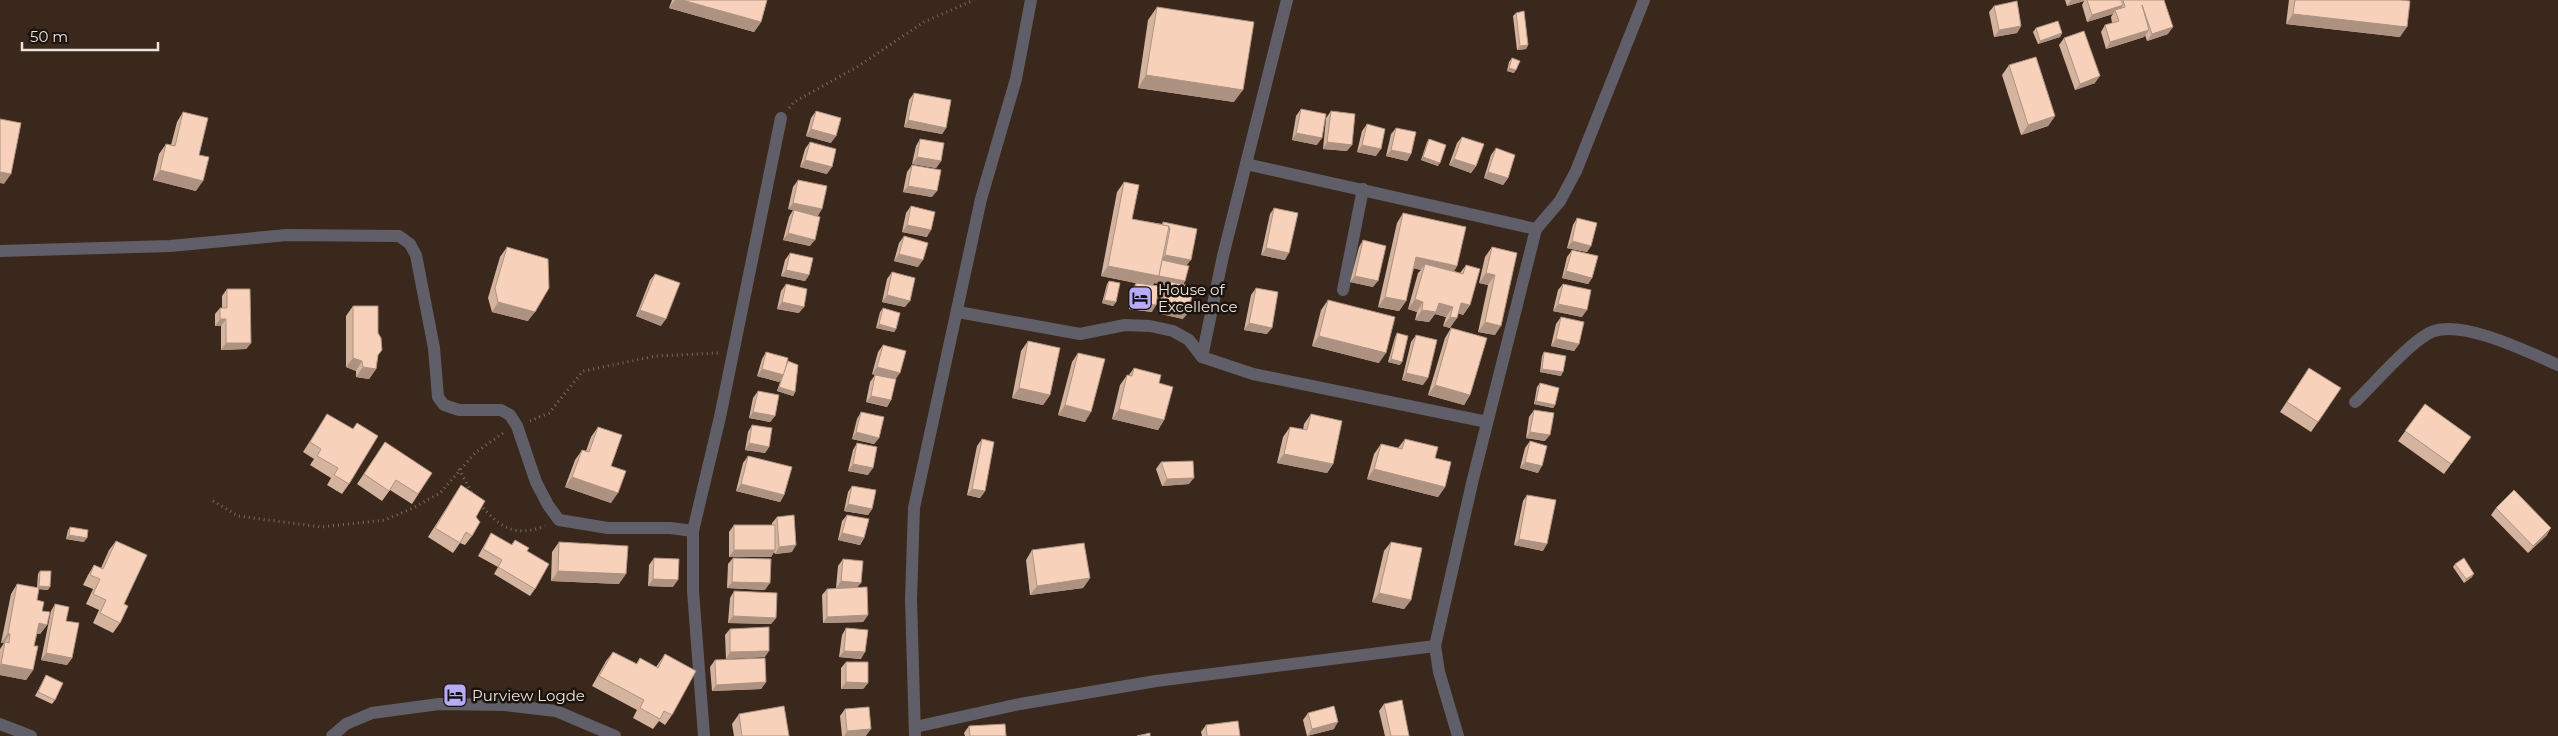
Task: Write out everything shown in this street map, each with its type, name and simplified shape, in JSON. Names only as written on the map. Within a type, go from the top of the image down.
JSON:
[{"type":"street","points":[[1031,0],[1016,79],[981,199],[914,508],[911,599],[915,732],[1020,704],[1156,681],[1435,646]]},
{"type":"street","points":[[1202,357],[1223,256],[1286,0]]},
{"type":"street","points":[[1458,736],[1439,672],[1435,646],[1536,229],[1560,201],[1576,171],[1644,0]]},
{"type":"street","points":[[704,736],[693,591],[693,531],[734,352],[781,118]]},
{"type":"street","points":[[1246,164],[1536,229]]},
{"type":"street","points":[[1343,290],[1363,189]]},
{"type":"street","points":[[0,251],[93,246],[170,246],[287,235],[400,236],[410,244],[416,255],[434,348],[438,398],[444,405],[459,410],[505,411],[517,426],[536,482],[559,520],[608,528],[670,528],[693,531]]},
{"type":"street","points":[[958,312],[1080,334],[1125,325],[1150,326],[1173,331],[1189,340],[1202,357],[1253,374],[1488,422]]},
{"type":"street","points":[[2355,402],[2419,340],[2434,331],[2453,330],[2474,334],[2558,365]]},
{"type":"street","points":[[332,736],[346,724],[372,713],[439,704],[505,704],[556,711],[596,726],[615,736]]},
{"type":"street","points":[[0,724],[31,736]]},
{"type":"path","points":[[781,118],[794,102],[858,67],[924,22],[974,0]]},
{"type":"path","points":[[213,501],[238,516],[321,527],[385,520],[413,508],[440,493],[459,470],[495,437],[549,413],[584,371],[656,356],[734,352]]},
{"type":"path","points":[[459,470],[474,498],[494,521],[518,532],[541,528],[559,520]]},
{"type":"building","points":[[682,0],[767,0],[761,22]]},
{"type":"building","points":[[2087,0],[2121,0],[2123,5],[2092,15]]},
{"type":"building","points":[[2123,0],[2164,0],[2173,27],[2152,34],[2142,5],[2149,30],[2110,42],[2105,25],[2119,21],[2115,10],[2125,7]]},
{"type":"building","points":[[2295,0],[2410,1],[2407,27],[2293,14]]},
{"type":"building","points":[[2017,1],[2021,26],[1999,30],[1994,6]]},
{"type":"building","points":[[1157,7],[1254,22],[1243,90],[1146,75]]},
{"type":"building","points":[[1524,11],[1528,45],[1520,46],[1516,13]]},
{"type":"building","points":[[2058,21],[2062,33],[2040,41],[2036,28]]},
{"type":"building","points":[[2084,31],[2100,76],[2080,84],[2064,38]]},
{"type":"building","points":[[2036,57],[2055,116],[2028,125],[2009,65]]},
{"type":"building","points":[[1512,58],[1520,61],[1516,70],[1509,68]]},
{"type":"building","points":[[914,93],[951,100],[946,128],[908,120]]},
{"type":"building","points":[[1301,109],[1326,114],[1322,138],[1296,133]]},
{"type":"building","points":[[816,111],[841,118],[836,136],[811,129]]},
{"type":"building","points":[[1331,111],[1355,114],[1352,145],[1327,142]]},
{"type":"building","points":[[183,112],[208,118],[199,155],[209,157],[203,181],[160,170],[166,144],[175,146]]},
{"type":"building","points":[[0,119],[21,123],[11,174],[0,172]]},
{"type":"building","points":[[1367,124],[1385,129],[1381,149],[1362,145]]},
{"type":"building","points":[[1396,128],[1416,132],[1411,154],[1391,150]]},
{"type":"building","points":[[1462,137],[1484,144],[1476,166],[1454,159]]},
{"type":"building","points":[[920,139],[944,143],[941,161],[917,157]]},
{"type":"building","points":[[1429,139],[1446,145],[1440,163],[1423,157]]},
{"type":"building","points":[[810,142],[836,149],[832,167],[805,160]]},
{"type":"building","points":[[1496,148],[1515,155],[1508,178],[1488,172]]},
{"type":"building","points":[[912,165],[941,170],[937,191],[908,186]]},
{"type":"building","points":[[798,180],[827,186],[822,209],[793,203]]},
{"type":"building","points":[[1124,182],[1139,185],[1132,219],[1169,226],[1159,276],[1108,266]]},
{"type":"building","points":[[911,206],[935,212],[931,230],[907,225]]},
{"type":"building","points":[[1274,208],[1298,213],[1289,253],[1266,248]]},
{"type":"building","points":[[794,210],[820,217],[815,240],[788,233]]},
{"type":"building","points":[[1403,213],[1466,227],[1457,266],[1416,257],[1406,301],[1385,297]]},
{"type":"building","points":[[1577,218],[1597,223],[1591,246],[1572,241]]},
{"type":"building","points":[[1163,222],[1197,229],[1191,260],[1165,255],[1170,228],[1163,225]]},
{"type":"building","points":[[904,236],[928,243],[923,260],[899,254]]},
{"type":"building","points":[[1363,240],[1386,246],[1378,281],[1355,276]]},
{"type":"building","points":[[507,247],[548,259],[549,288],[535,312],[498,302],[495,288]]},
{"type":"building","points":[[1492,247],[1517,253],[1501,326],[1485,322],[1495,275],[1486,273]]},
{"type":"building","points":[[1572,250],[1598,256],[1592,278],[1566,271]]},
{"type":"building","points":[[790,253],[813,258],[809,275],[786,270]]},
{"type":"building","points":[[1162,260],[1189,266],[1185,281],[1159,276]]},
{"type":"building","points":[[1425,264],[1463,274],[1466,265],[1480,269],[1470,305],[1461,303],[1457,318],[1450,317],[1453,307],[1439,303],[1436,312],[1422,310],[1423,302],[1415,299]]},
{"type":"building","points":[[892,272],[915,278],[910,301],[887,295]]},
{"type":"building","points":[[655,274],[680,283],[666,319],[640,310]]},
{"type":"building","points":[[1109,281],[1120,283],[1116,302],[1104,300]]},
{"type":"building","points":[[1167,281],[1194,287],[1188,313],[1162,307]]},
{"type":"building","points":[[1136,283],[1159,286],[1156,305],[1134,303]]},
{"type":"building","points":[[786,284],[807,289],[804,307],[782,302]]},
{"type":"building","points":[[1563,284],[1591,290],[1587,310],[1558,304]]},
{"type":"building","points":[[1256,288],[1278,292],[1272,328],[1249,323]]},
{"type":"building","points":[[227,289],[250,289],[251,343],[226,343],[226,319],[220,319],[220,308],[227,308]]},
{"type":"building","points":[[1328,300],[1395,317],[1386,353],[1319,336]]},
{"type":"building","points":[[353,306],[378,306],[378,333],[381,338],[382,350],[378,355],[376,369],[363,367],[362,361],[353,358]]},
{"type":"building","points":[[883,308],[900,313],[896,329],[879,324]]},
{"type":"building","points":[[1561,317],[1584,322],[1579,344],[1556,339]]},
{"type":"building","points":[[1451,328],[1487,338],[1470,395],[1435,385]]},
{"type":"building","points":[[1397,333],[1408,336],[1402,362],[1391,359]]},
{"type":"building","points":[[1416,335],[1437,340],[1428,378],[1406,373]]},
{"type":"building","points":[[1028,341],[1060,348],[1050,395],[1019,388]]},
{"type":"building","points":[[883,345],[906,351],[900,373],[877,367]]},
{"type":"building","points":[[766,352],[788,358],[784,375],[762,369]]},
{"type":"building","points":[[1544,352],[1566,356],[1563,372],[1542,369]]},
{"type":"building","points":[[1078,353],[1105,359],[1091,412],[1065,405]]},
{"type":"building","points":[[788,361],[798,365],[795,392],[779,387]]},
{"type":"building","points":[[1134,368],[1161,375],[1159,383],[1173,387],[1164,420],[1119,409],[1127,375],[1132,376]]},
{"type":"building","points":[[2309,368],[2341,388],[2318,422],[2287,402]]},
{"type":"building","points":[[875,375],[896,379],[891,400],[871,396]]},
{"type":"building","points":[[1540,383],[1559,388],[1555,405],[1536,401]]},
{"type":"building","points":[[758,391],[779,395],[775,416],[753,412]]},
{"type":"building","points":[[2425,404],[2471,437],[2451,464],[2405,431]]},
{"type":"building","points":[[1534,410],[1554,413],[1550,435],[1530,432]]},
{"type":"building","points":[[861,412],[884,417],[879,438],[856,432]]},
{"type":"building","points":[[327,414],[353,429],[357,423],[378,436],[349,484],[334,475],[338,468],[317,456],[321,449],[310,442]]},
{"type":"building","points":[[1311,414],[1342,421],[1333,464],[1284,454],[1290,427],[1307,430]]},
{"type":"building","points":[[752,425],[772,428],[769,447],[749,443]]},
{"type":"building","points":[[598,427],[622,435],[611,466],[626,471],[618,493],[572,477],[582,450],[589,452]]},
{"type":"building","points":[[982,439],[994,442],[985,491],[972,489]]},
{"type":"building","points":[[1405,439],[1438,447],[1435,458],[1451,462],[1445,487],[1374,469],[1381,444],[1402,449]]},
{"type":"building","points":[[1530,441],[1547,446],[1542,466],[1525,462]]},
{"type":"building","points":[[385,442],[432,473],[418,494],[396,480],[389,491],[364,474]]},
{"type":"building","points":[[857,443],[877,447],[873,468],[853,464]]},
{"type":"building","points":[[748,456],[792,467],[784,495],[741,484]]},
{"type":"building","points":[[1193,461],[1194,478],[1167,479],[1161,462]]},
{"type":"building","points":[[461,485],[485,501],[476,517],[480,522],[472,536],[466,532],[460,543],[435,528]]},
{"type":"building","points":[[852,486],[876,490],[872,509],[848,504]]},
{"type":"building","points":[[2514,490],[2551,528],[2533,546],[2496,508]]},
{"type":"building","points":[[1527,495],[1556,500],[1547,544],[1519,539]]},
{"type":"building","points":[[794,515],[796,545],[779,547],[777,517]]},
{"type":"building","points":[[847,515],[869,519],[864,538],[842,533]]},
{"type":"building","points":[[734,525],[775,525],[775,550],[734,550]]},
{"type":"building","points":[[70,527],[88,530],[87,538],[69,535]]},
{"type":"building","points":[[491,533],[512,545],[515,540],[529,548],[527,551],[549,564],[535,589],[498,567],[502,560],[483,549]]},
{"type":"building","points":[[116,541],[147,555],[124,604],[128,606],[120,623],[100,613],[106,600],[93,594],[100,579],[90,575],[94,565],[103,569]]},
{"type":"building","points":[[559,542],[628,546],[626,574],[558,571]]},
{"type":"building","points":[[1391,542],[1422,548],[1411,600],[1379,593]]},
{"type":"building","points":[[1084,543],[1090,578],[1037,586],[1032,550]]},
{"type":"building","points":[[654,558],[679,559],[678,580],[653,579]]},
{"type":"building","points":[[733,558],[771,559],[770,583],[732,582]]},
{"type":"building","points":[[2464,558],[2474,574],[2466,579],[2455,564]]},
{"type":"building","points":[[843,559],[863,561],[861,583],[841,581]]},
{"type":"building","points":[[40,571],[51,571],[50,587],[39,586]]},
{"type":"building","points":[[17,584],[39,588],[37,600],[44,602],[42,611],[50,612],[47,625],[39,623],[34,646],[38,646],[33,670],[1,664],[5,642],[9,643],[10,634],[8,633]]},
{"type":"building","points":[[867,587],[868,615],[827,617],[827,589]]},
{"type":"building","points":[[734,591],[777,593],[776,618],[733,616]]},
{"type":"building","points":[[55,604],[69,607],[66,621],[79,623],[72,658],[46,653]]},
{"type":"building","points":[[769,627],[769,651],[730,652],[730,629]]},
{"type":"building","points":[[846,628],[868,630],[865,652],[844,651]]},
{"type":"building","points":[[613,652],[637,664],[640,658],[658,668],[665,654],[696,671],[672,715],[664,711],[660,719],[640,708],[644,700],[599,676]]},
{"type":"building","points":[[765,658],[766,682],[716,685],[715,660]]},
{"type":"building","points":[[846,662],[868,662],[868,683],[846,682]]},
{"type":"building","points":[[46,675],[63,683],[55,700],[38,692]]},
{"type":"building","points":[[1402,700],[1409,736],[1391,736],[1384,704]]},
{"type":"building","points":[[784,706],[789,736],[742,736],[739,714]]},
{"type":"building","points":[[1334,706],[1338,722],[1312,729],[1308,713]]},
{"type":"building","points":[[869,707],[871,729],[847,731],[845,709]]},
{"type":"building","points":[[1238,721],[1240,736],[1207,736],[1206,725]]},
{"type":"building","points":[[1005,724],[1006,736],[970,736],[969,726]]},
{"type":"building","points":[[1150,733],[1150,736],[1137,736]]},
{"type":"place","name":"House of Excellence","points":[[1140,298]]},
{"type":"place","name":"Purview Logde","points":[[455,695]]}]
